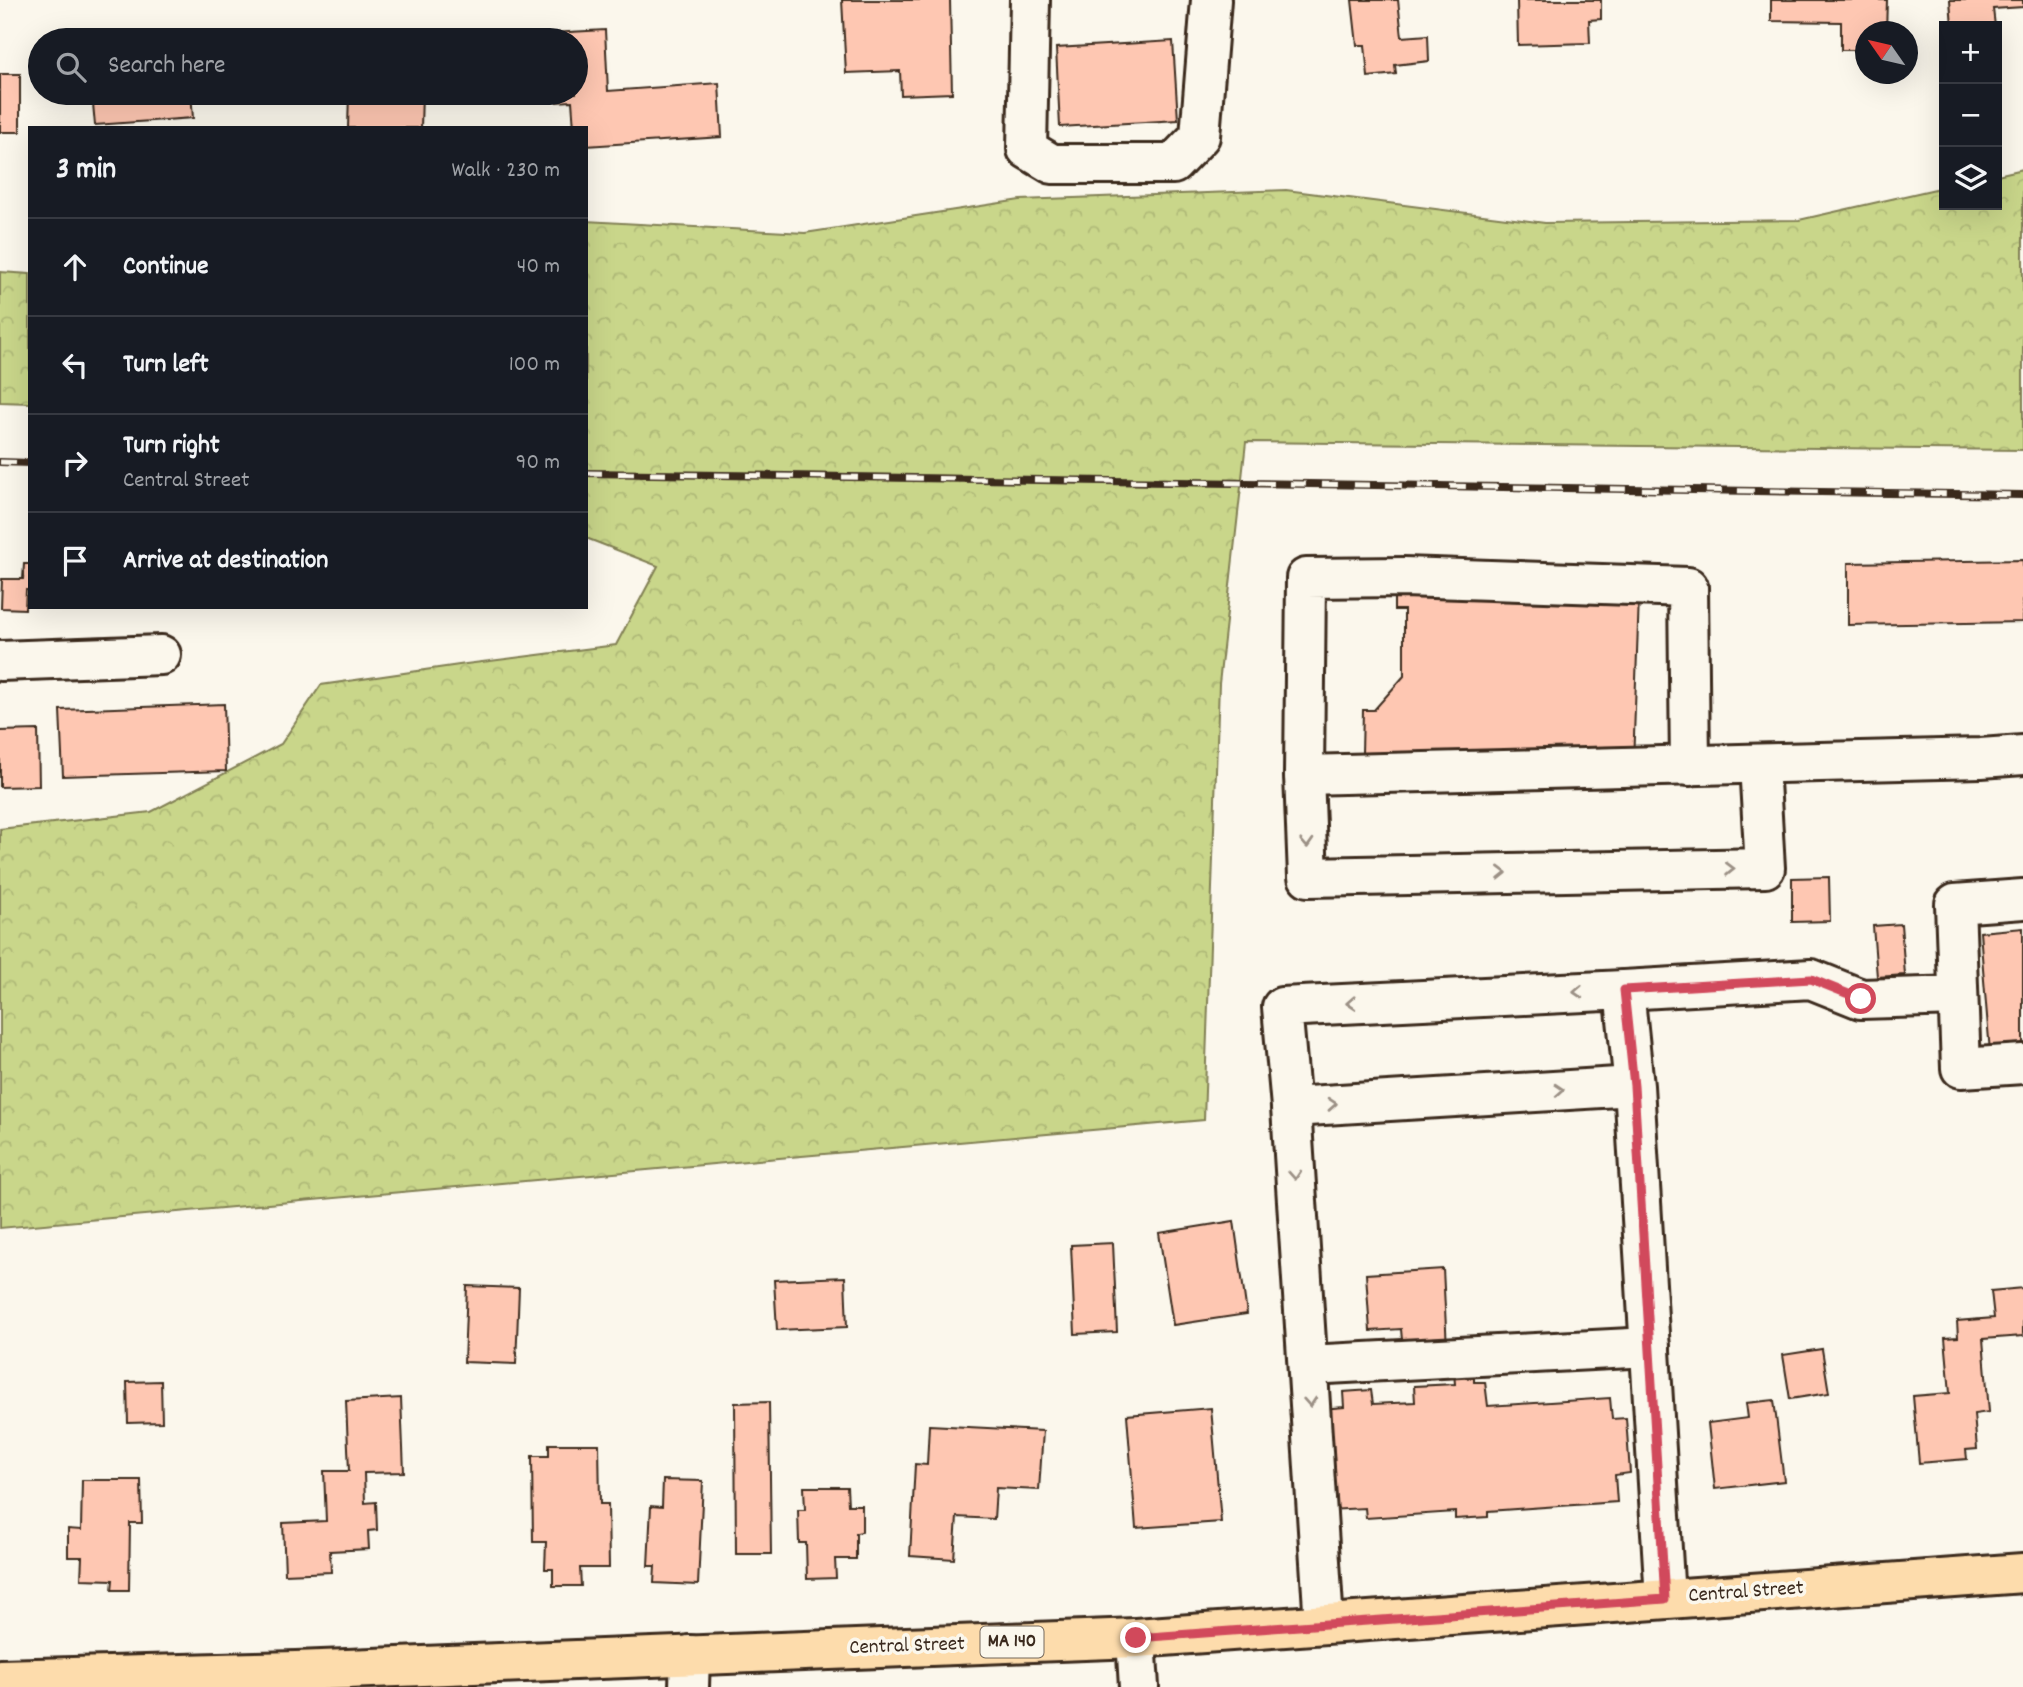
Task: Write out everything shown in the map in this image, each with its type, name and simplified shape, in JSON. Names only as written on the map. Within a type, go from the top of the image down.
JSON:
[{"type":"main road","name":"Central Street","points":[[0,1679],[297,1679],[690,1671],[2023,1573]]},
{"type":"street","points":[[1030,0],[1027,149],[1052,164],[1173,164],[1200,136],[1211,0]]},
{"type":"street","points":[[1690,766],[1688,587],[1404,577],[1306,578],[1304,775],[1308,877],[1765,868],[1759,764]]},
{"type":"street","points":[[0,662],[161,655]]},
{"type":"street","points":[[1304,775],[2023,755]]},
{"type":"street","points":[[2023,899],[1955,904],[1961,1068],[2023,1064]]},
{"type":"street","points":[[1324,1624],[1291,1107],[1282,1007],[1811,979],[1861,999],[1958,996]]},
{"type":"street","points":[[1624,990],[1634,1086],[1665,1599]]},
{"type":"street","points":[[1291,1107],[1634,1086]]},
{"type":"street","points":[[1308,1365],[1650,1347]]},
{"type":"street","points":[[1136,1638],[1139,1687]]},
{"type":"green space","points":[[2023,169],[2023,450],[1246,442],[1219,684],[1204,1120],[0,1228],[0,829],[151,812],[281,744],[321,685],[616,645],[658,566],[588,539],[588,221],[805,233],[1020,200],[1286,190],[1545,223],[1799,220],[1939,188],[1939,210],[2002,210],[2002,174]]},
{"type":"green space","points":[[0,272],[28,274],[28,403],[0,402]]},
{"type":"building","points":[[842,0],[950,0],[952,93],[901,95],[900,71],[846,73]]},
{"type":"building","points":[[1352,0],[1398,0],[1402,37],[1428,35],[1429,61],[1395,65],[1396,74],[1368,77],[1365,45],[1357,45]]},
{"type":"building","points":[[1517,0],[1601,0],[1601,19],[1589,20],[1590,43],[1518,45]]},
{"type":"building","points":[[1771,0],[1887,0],[1886,21],[1855,21],[1855,50],[1841,50],[1841,22],[1771,21]]},
{"type":"building","points":[[1950,0],[2023,0],[2023,7],[1993,9],[1994,21],[1952,21]]},
{"type":"building","points":[[605,30],[608,91],[719,83],[722,137],[588,146],[588,126],[574,126],[572,105],[588,105],[588,31]]},
{"type":"building","points":[[1173,41],[1178,120],[1060,127],[1056,48]]},
{"type":"building","points":[[0,74],[20,74],[20,132],[0,132]]},
{"type":"building","points":[[93,105],[192,105],[193,118],[95,125]]},
{"type":"building","points":[[349,105],[422,105],[421,126],[348,126]]},
{"type":"building","points":[[2023,560],[2023,622],[1848,625],[1848,563]]},
{"type":"building","points":[[24,564],[28,564],[25,609],[1,608],[2,579],[23,579]]},
{"type":"building","points":[[1394,593],[1639,596],[1633,764],[1372,763],[1371,753],[1362,753],[1363,710],[1374,710],[1404,676],[1404,610],[1394,610]]},
{"type":"building","points":[[224,704],[226,771],[63,776],[60,710]]},
{"type":"building","points":[[38,730],[39,786],[0,787],[0,731]]},
{"type":"building","points":[[1829,877],[1830,921],[1792,922],[1792,878]]},
{"type":"building","points":[[1901,924],[1905,975],[1877,977],[1873,926]]},
{"type":"building","points":[[2023,928],[2023,1049],[1990,1052],[1980,932]]},
{"type":"building","points":[[1234,1221],[1247,1314],[1173,1325],[1159,1233]]},
{"type":"building","points":[[1113,1243],[1117,1332],[1075,1334],[1071,1245]]},
{"type":"building","points":[[1443,1269],[1447,1348],[1403,1351],[1401,1329],[1370,1331],[1366,1274]]},
{"type":"building","points":[[845,1277],[847,1327],[777,1330],[774,1280]]},
{"type":"building","points":[[467,1286],[519,1288],[516,1364],[464,1362]]},
{"type":"building","points":[[2023,1288],[2023,1336],[1983,1339],[1989,1412],[1974,1414],[1977,1449],[1966,1450],[1967,1459],[1919,1463],[1913,1396],[1950,1393],[1945,1338],[1958,1337],[1957,1321],[1994,1318],[1991,1291]]},
{"type":"building","points":[[1822,1349],[1829,1393],[1790,1399],[1783,1355]]},
{"type":"building","points":[[1474,1371],[1474,1382],[1485,1382],[1488,1406],[1610,1398],[1612,1419],[1626,1418],[1630,1473],[1615,1475],[1617,1502],[1488,1511],[1488,1517],[1455,1519],[1455,1512],[1366,1518],[1365,1508],[1328,1510],[1321,1409],[1344,1407],[1343,1392],[1371,1390],[1373,1404],[1415,1402],[1414,1386],[1455,1384],[1454,1373]]},
{"type":"building","points":[[161,1381],[162,1422],[128,1423],[127,1382]]},
{"type":"building","points":[[401,1398],[404,1472],[364,1473],[365,1503],[376,1502],[377,1530],[368,1531],[369,1549],[330,1551],[331,1572],[285,1574],[283,1523],[326,1521],[324,1471],[349,1471],[346,1401]]},
{"type":"building","points":[[1774,1400],[1784,1481],[1715,1489],[1708,1423],[1748,1418],[1746,1403]]},
{"type":"building","points":[[769,1402],[771,1554],[736,1554],[735,1403]]},
{"type":"building","points":[[1211,1408],[1221,1522],[1136,1528],[1127,1415]]},
{"type":"building","points":[[929,1425],[1043,1431],[1039,1490],[996,1488],[994,1519],[957,1517],[954,1559],[910,1556],[915,1464],[927,1465]]},
{"type":"building","points":[[549,1444],[599,1444],[600,1504],[608,1504],[609,1568],[580,1568],[581,1586],[553,1586],[553,1569],[545,1569],[546,1542],[533,1542],[532,1456],[549,1456]]},
{"type":"building","points":[[82,1480],[141,1480],[142,1523],[130,1523],[129,1590],[112,1590],[113,1580],[81,1579],[82,1557],[68,1557],[68,1529],[81,1530]]},
{"type":"building","points":[[663,1480],[703,1481],[698,1585],[654,1583],[655,1566],[648,1566],[651,1506],[662,1507]]},
{"type":"building","points":[[804,1487],[847,1487],[848,1505],[862,1505],[862,1532],[856,1533],[856,1559],[835,1559],[836,1578],[807,1579],[806,1543],[799,1543],[798,1510],[805,1510]]},
{"type":"railway","points":[[0,462],[28,463]]},
{"type":"railway","points":[[588,473],[2023,495]]},
{"type":"route","points":[[1136,1638],[1665,1599],[1634,1086],[1624,990],[1811,979],[1861,999]]}]
